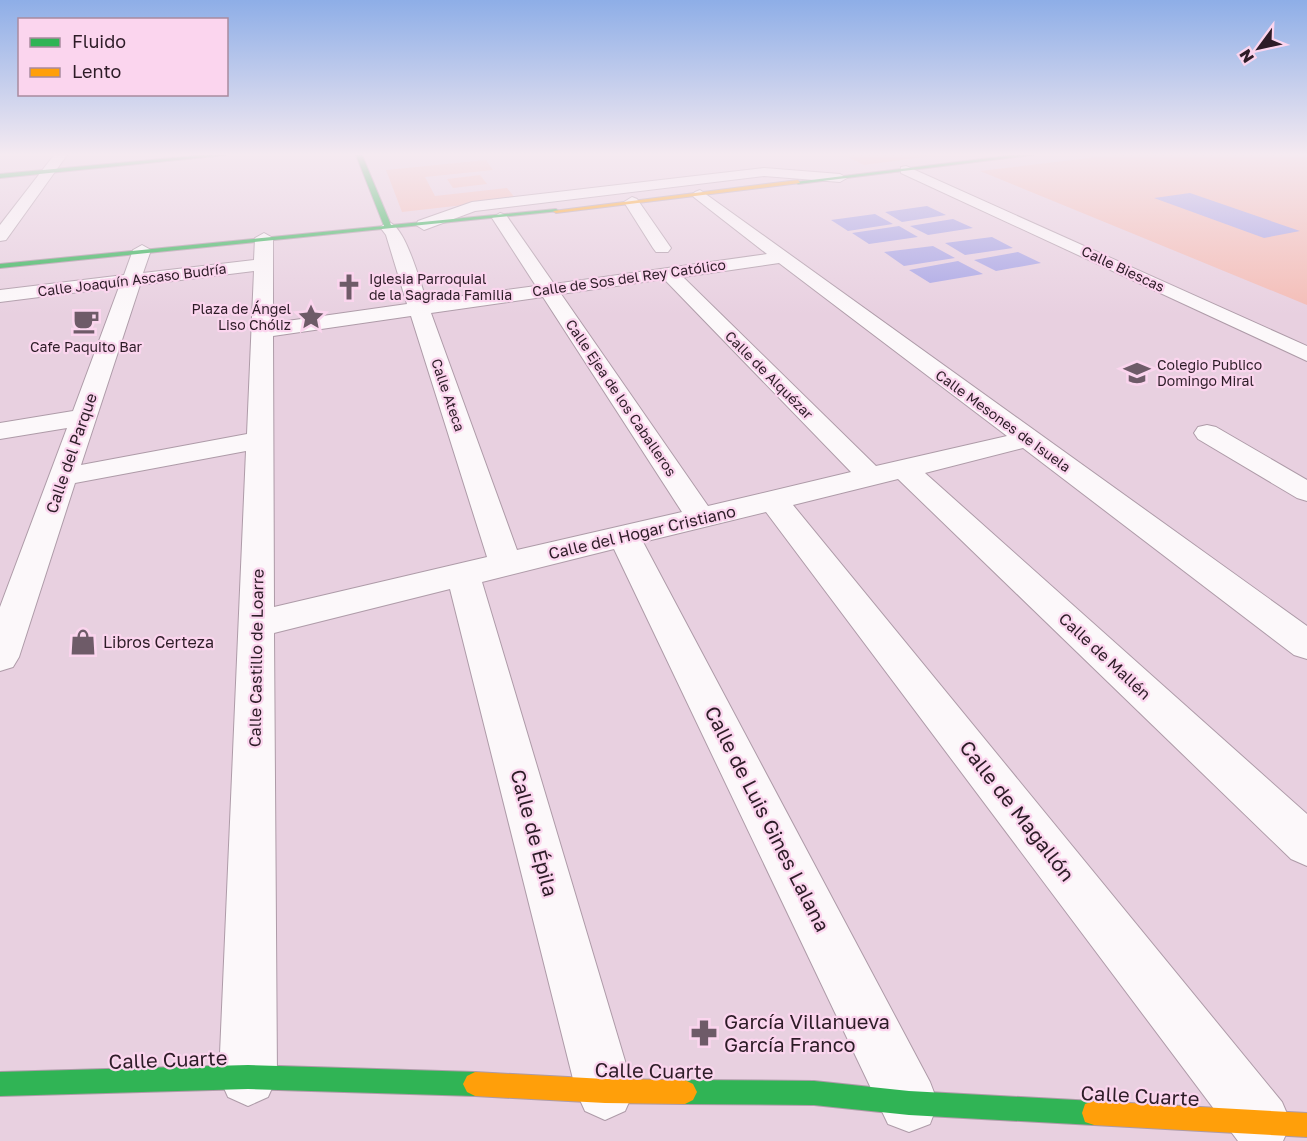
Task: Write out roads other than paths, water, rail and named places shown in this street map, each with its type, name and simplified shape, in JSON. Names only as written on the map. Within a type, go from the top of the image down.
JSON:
[{"type":"main road","points":[[381,208],[388,227]]},
{"type":"main road","points":[[0,266],[142,250],[264,261],[388,227],[500,218],[580,208]]},
{"type":"main road","name":"Calle Cuarte","points":[[0,1084],[248,1077],[418,1081],[605,1090],[814,1093],[909,1103],[1307,1125]]},
{"type":"street","points":[[0,237],[22,208]]},
{"type":"street","points":[[424,225],[469,208]]},
{"type":"street","points":[[636,208],[662,248]]},
{"type":"street","name":"Calle Mesones de Isuela","points":[[717,208],[1307,645]]},
{"type":"street","name":"Calle Biescas","points":[[989,208],[1307,354]]},
{"type":"street","name":"Calle Ejea de los Caballeros","points":[[500,218],[701,518]]},
{"type":"street","name":"Calle Ateca","points":[[388,227],[394,235],[506,564]]},
{"type":"street","name":"Calle del Parque","points":[[0,657],[84,417],[134,295],[142,250]]},
{"type":"street","name":"Calle de Sos del Rey Católico","points":[[263,331],[781,257]]},
{"type":"street","points":[[182,294],[264,261]]},
{"type":"street","name":"Calle Joaquín Ascaso Budría","points":[[0,296],[134,295],[264,261]]},
{"type":"street","name":"Calle Castillo de Loarre","points":[[248,1077],[264,261]]},
{"type":"street","name":"Calle de Alquézar","points":[[668,273],[887,473]]},
{"type":"street","points":[[0,431],[84,417]]},
{"type":"street","points":[[1207,433],[1307,492]]},
{"type":"street","name":"Calle del Hogar Cristiano","points":[[257,624],[1028,439]]},
{"type":"street","points":[[63,477],[260,440]]},
{"type":"street","name":"Calle de Mallén","points":[[887,473],[1307,844]]},
{"type":"street","name":"Calle de Magallón","points":[[773,500],[1261,1123]]},
{"type":"street","name":"Calle de Luis Gines Lalana","points":[[624,536],[909,1103]]},
{"type":"street","name":"Calle de Épila","points":[[463,575],[605,1090]]},
{"type":"place","name":"Iglesia Parroquial de la Sagrada Familia","points":[[349,287]]},
{"type":"place","name":"Plaza de Ángel Liso Chóliz","points":[[311,317]]},
{"type":"place","name":"Cafe Paquito Bar","points":[[86,321]]},
{"type":"place","name":"Colegio Publico Domingo Miral","points":[[1137,373]]},
{"type":"place","name":"Libros Certeza","points":[[83,642]]},
{"type":"place","name":"García Villanueva García Franco","points":[[704,1033]]}]
